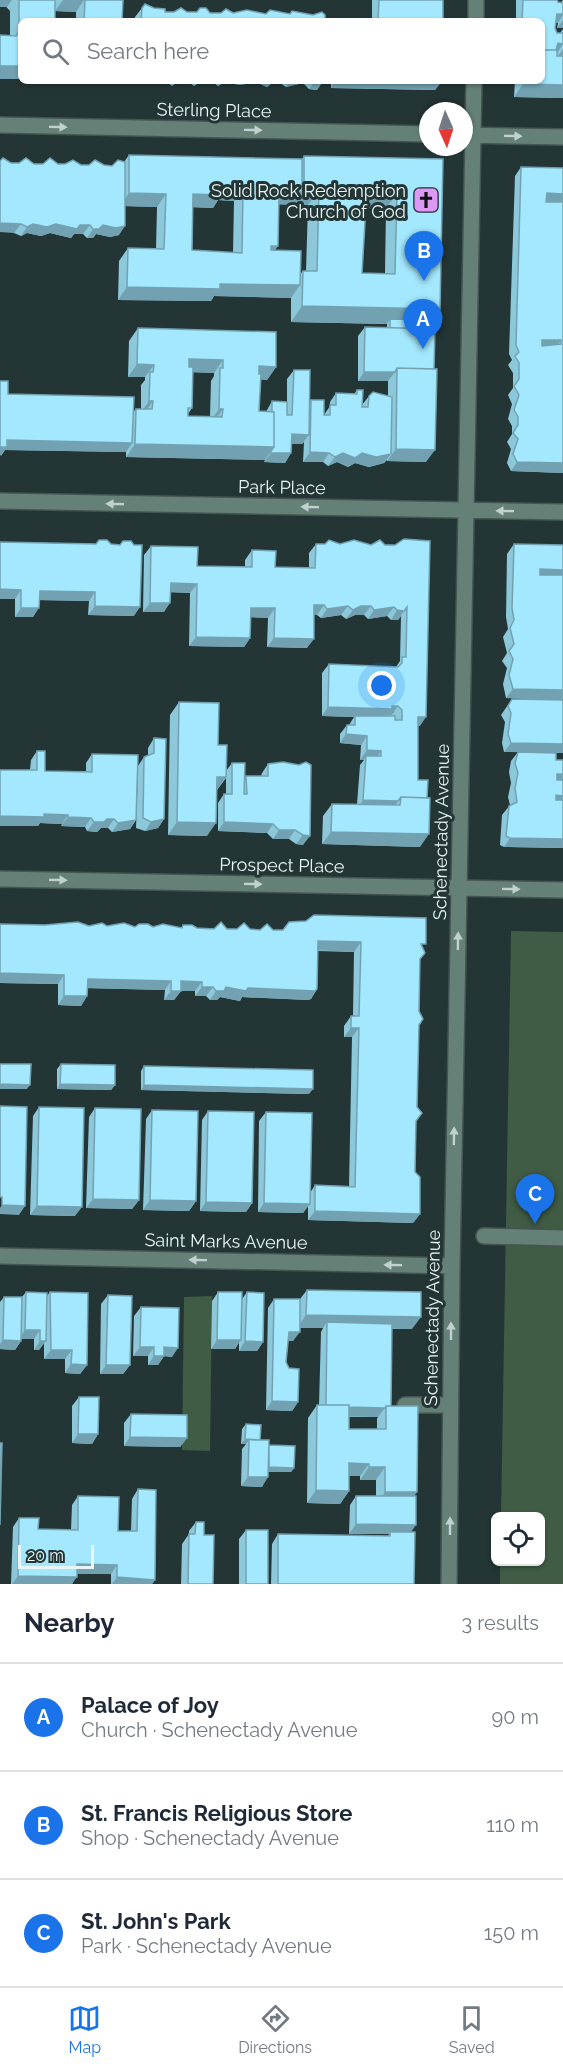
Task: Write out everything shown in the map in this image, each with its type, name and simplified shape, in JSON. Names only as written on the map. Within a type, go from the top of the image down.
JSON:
[{"type":"street","points":[[476,0],[476,18]]},
{"type":"street","name":"Schenectady Avenue","points":[[472,102],[474,84]]},
{"type":"street","name":"Sterling Place","points":[[0,125],[419,134]]},
{"type":"street","points":[[473,135],[563,137]]},
{"type":"street","name":"Schenectady Avenue","points":[[449,1584],[452,1266],[467,510],[469,156]]},
{"type":"street","name":"Park Place","points":[[0,501],[563,513]]},
{"type":"street","name":"Prospect Place","points":[[0,879],[563,890]]},
{"type":"street","points":[[484,1236],[563,1238]]},
{"type":"street","name":"Saint Marks Avenue","points":[[0,1256],[452,1266]]},
{"type":"street","points":[[405,1405],[450,1405]]},
{"type":"green space","points":[[511,931],[563,932],[563,1584],[500,1584],[500,1566],[545,1566],[545,1512],[501,1512]]},
{"type":"green space","points":[[212,1296],[210,1451],[182,1450],[184,1297]]},
{"type":"building","points":[[19,0],[55,0],[55,18],[19,18]]},
{"type":"building","points":[[85,0],[123,0],[122,18],[84,18]]},
{"type":"building","points":[[379,0],[443,0],[443,18],[378,18]]},
{"type":"building","points":[[523,0],[557,0],[563,3],[563,14],[557,14],[555,28],[557,33],[563,33],[563,44],[558,43],[556,50],[545,50],[545,18],[522,18]]},
{"type":"building","points":[[145,4],[165,9],[165,12],[174,12],[181,8],[187,12],[197,12],[200,8],[206,8],[210,13],[221,13],[226,9],[233,13],[247,10],[266,14],[270,10],[313,15],[322,12],[325,18],[141,18],[142,8]]},
{"type":"building","points":[[18,33],[18,66],[0,66],[0,35],[16,36]]},
{"type":"building","points":[[545,50],[557,50],[557,56],[563,56],[563,85],[523,84],[545,84]]},
{"type":"building","points":[[129,155],[302,159],[302,192],[272,191],[272,196],[279,196],[278,246],[271,246],[271,250],[301,251],[300,285],[220,284],[220,289],[127,287],[128,248],[164,249],[166,194],[129,193]],"holes":[[[222,187],[243,188],[242,253],[192,250],[193,194],[222,195]]]},
{"type":"building","points":[[304,156],[443,159],[440,309],[302,306],[303,271],[317,271],[319,189],[304,189]],"holes":[[[364,193],[397,193],[395,274],[362,273],[366,205],[363,205]]]},
{"type":"building","points":[[3,158],[11,163],[19,163],[26,158],[34,164],[43,164],[50,158],[58,164],[65,164],[73,160],[81,165],[89,165],[95,160],[112,166],[118,160],[125,162],[125,226],[116,228],[103,225],[99,229],[93,229],[90,225],[80,225],[77,229],[56,224],[47,227],[33,224],[27,227],[21,224],[0,223],[0,161]]},
{"type":"building","points":[[521,167],[563,168],[563,194],[547,193],[546,202],[563,202],[563,463],[517,462],[513,454],[518,439],[513,433],[518,425],[518,417],[514,410],[519,395],[514,386],[519,379],[519,363],[515,356],[519,352],[516,345]],"holes":[[[542,340],[561,340],[561,344],[542,346]]]},
{"type":"building","points":[[390,319],[432,320],[432,328],[390,328]]},
{"type":"building","points":[[365,327],[435,329],[434,369],[397,368],[395,372],[364,372]]},
{"type":"building","points":[[138,328],[276,332],[276,367],[259,366],[259,374],[261,374],[259,411],[274,412],[274,447],[135,444],[136,409],[152,409],[153,401],[149,401],[150,372],[153,372],[154,365],[137,364]],"holes":[[[189,359],[223,360],[223,368],[220,368],[219,409],[223,409],[222,417],[188,416],[188,408],[192,408],[193,367],[189,367]]]},
{"type":"building","points":[[397,368],[437,369],[435,450],[396,449]]},
{"type":"building","points":[[294,370],[310,370],[309,435],[292,434],[291,453],[271,453],[274,447],[272,401],[287,402],[287,415],[292,415]]},
{"type":"building","points":[[0,381],[8,381],[8,394],[134,397],[132,443],[7,440],[7,447],[0,447]]},
{"type":"building","points":[[357,390],[363,390],[362,407],[368,407],[369,396],[373,392],[392,397],[391,454],[376,457],[362,453],[355,458],[343,453],[335,457],[329,453],[310,452],[311,400],[324,400],[324,415],[330,415],[330,405],[336,405],[336,393],[357,394]]},
{"type":"building","points":[[404,539],[430,541],[426,717],[418,717],[418,780],[428,780],[427,798],[401,797],[398,801],[363,800],[366,756],[381,756],[381,751],[367,750],[367,736],[346,734],[347,725],[355,725],[355,716],[395,716],[395,720],[402,720],[402,710],[398,706],[392,706],[392,709],[328,707],[329,664],[398,667],[402,663],[402,657],[406,657],[407,607],[404,611],[394,607],[374,610],[371,606],[361,606],[353,610],[348,606],[327,609],[324,605],[314,605],[314,639],[274,638],[275,608],[251,608],[250,638],[196,637],[197,584],[171,583],[170,603],[150,603],[151,546],[198,547],[197,566],[252,567],[252,550],[276,551],[275,567],[315,568],[316,544],[325,544],[329,540],[340,544],[354,540],[371,545],[380,540],[385,545],[395,545]]},
{"type":"building","points":[[99,540],[107,540],[111,544],[120,545],[123,541],[131,541],[134,545],[142,545],[140,607],[95,606],[95,592],[40,591],[39,608],[21,608],[21,590],[0,589],[0,542],[96,544]]},
{"type":"building","points":[[514,544],[563,545],[563,570],[540,569],[540,575],[563,575],[563,690],[513,689],[509,675],[513,659],[509,651],[514,644],[510,628],[514,620],[512,608]]},
{"type":"building","points":[[512,699],[563,700],[563,744],[511,743],[508,734],[511,713],[508,706]]},
{"type":"building","points":[[179,702],[219,703],[218,745],[227,745],[226,777],[217,777],[216,823],[177,822]]},
{"type":"building","points":[[154,738],[166,739],[164,819],[151,822],[143,818],[144,757],[154,753]]},
{"type":"building","points":[[37,751],[45,751],[45,771],[92,772],[92,754],[138,755],[136,820],[118,823],[114,819],[94,822],[91,818],[68,817],[68,815],[0,816],[0,770],[37,770]]},
{"type":"building","points":[[518,752],[556,753],[556,760],[563,760],[563,774],[557,774],[557,780],[563,780],[563,796],[556,795],[556,800],[563,800],[563,839],[506,836],[509,806],[517,802],[515,788],[518,773],[515,763]]},
{"type":"building","points":[[283,762],[299,765],[306,762],[311,765],[310,836],[295,830],[279,830],[273,824],[224,822],[224,794],[232,794],[232,763],[245,763],[244,794],[247,794],[246,776],[268,776],[268,764]]},
{"type":"building","points":[[401,797],[430,798],[429,834],[331,832],[332,804],[400,805]]},
{"type":"building","points":[[314,915],[426,918],[426,944],[421,944],[425,953],[420,959],[419,1011],[423,1019],[419,1025],[417,1107],[422,1113],[416,1121],[415,1172],[420,1177],[420,1214],[315,1211],[315,1185],[355,1187],[359,1028],[351,1028],[351,1016],[359,1016],[361,942],[318,941],[317,989],[315,991],[248,988],[246,991],[226,987],[224,991],[216,991],[213,987],[202,987],[202,982],[181,981],[181,991],[171,991],[171,981],[88,979],[87,996],[64,996],[64,975],[0,973],[0,924],[45,925],[78,922],[89,926],[102,923],[107,926],[124,923],[135,927],[139,924],[148,924],[153,927],[163,924],[182,928],[183,925],[192,925],[197,928],[214,929],[221,922],[227,929],[237,929],[244,923],[250,929],[260,930],[267,924],[273,930],[283,930],[289,922],[306,921]]},
{"type":"building","points":[[0,1064],[31,1064],[30,1085],[0,1084]]},
{"type":"building","points":[[61,1064],[115,1065],[115,1085],[60,1084]]},
{"type":"building","points":[[144,1066],[313,1070],[313,1089],[144,1085]]},
{"type":"building","points":[[0,1106],[27,1107],[25,1206],[2,1205],[2,1197],[0,1197]]},
{"type":"building","points":[[39,1107],[84,1108],[82,1207],[37,1206]]},
{"type":"building","points":[[95,1108],[141,1109],[139,1200],[93,1199]]},
{"type":"building","points":[[152,1110],[198,1111],[196,1201],[150,1200]]},
{"type":"building","points":[[208,1111],[254,1112],[252,1203],[206,1202]]},
{"type":"building","points":[[266,1112],[312,1113],[310,1204],[264,1203]]},
{"type":"building","points":[[307,1290],[421,1292],[421,1317],[306,1315]]},
{"type":"building","points":[[26,1292],[47,1293],[46,1341],[40,1341],[40,1330],[25,1330]]},
{"type":"building","points":[[50,1292],[88,1293],[87,1365],[71,1364],[72,1350],[51,1350]]},
{"type":"building","points":[[218,1292],[242,1292],[241,1340],[217,1340]]},
{"type":"building","points":[[247,1292],[264,1293],[263,1342],[245,1341]]},
{"type":"building","points":[[108,1295],[132,1296],[130,1365],[106,1365]]},
{"type":"building","points":[[4,1297],[22,1297],[21,1341],[3,1340]]},
{"type":"building","points":[[274,1299],[300,1299],[300,1332],[289,1332],[286,1362],[289,1368],[299,1369],[298,1402],[272,1401]]},
{"type":"building","points":[[141,1307],[179,1308],[178,1348],[164,1347],[164,1356],[154,1356],[154,1347],[140,1347]]},
{"type":"building","points":[[327,1322],[392,1324],[391,1406],[385,1408],[326,1405]]},
{"type":"building","points":[[79,1397],[99,1397],[98,1434],[78,1434]]},
{"type":"building","points":[[317,1405],[349,1405],[349,1429],[386,1429],[386,1406],[418,1406],[417,1492],[385,1492],[385,1467],[349,1463],[349,1491],[316,1490]]},
{"type":"building","points":[[131,1414],[187,1415],[187,1438],[130,1437]]},
{"type":"building","points":[[246,1424],[261,1425],[260,1440],[245,1439]]},
{"type":"building","points":[[249,1440],[269,1440],[268,1477],[248,1477]]},
{"type":"building","points":[[0,1443],[2,1443],[0,1525]]},
{"type":"building","points":[[269,1445],[295,1446],[294,1468],[269,1467]]},
{"type":"building","points":[[138,1489],[156,1490],[155,1580],[117,1577],[117,1565],[77,1564],[77,1577],[18,1576],[19,1518],[39,1518],[38,1529],[78,1530],[78,1496],[119,1497],[118,1531],[137,1531]]},
{"type":"building","points":[[356,1496],[416,1496],[416,1525],[356,1524]]},
{"type":"building","points":[[196,1522],[204,1522],[204,1535],[214,1535],[213,1584],[188,1584],[189,1534],[195,1534]]},
{"type":"building","points":[[246,1530],[268,1530],[268,1584],[246,1584]]},
{"type":"building","points":[[390,1532],[415,1532],[414,1584],[278,1584],[278,1534],[390,1536]]},
{"type":"place","name":"Solid Rock Redemption Church of God","points":[[426,200]]},
{"type":"place","name":"St. Francis Religious Store","points":[[424,281]]},
{"type":"place","name":"Palace of Joy","points":[[423,349]]},
{"type":"place","name":"St. John's Park","points":[[535,1224]]}]
